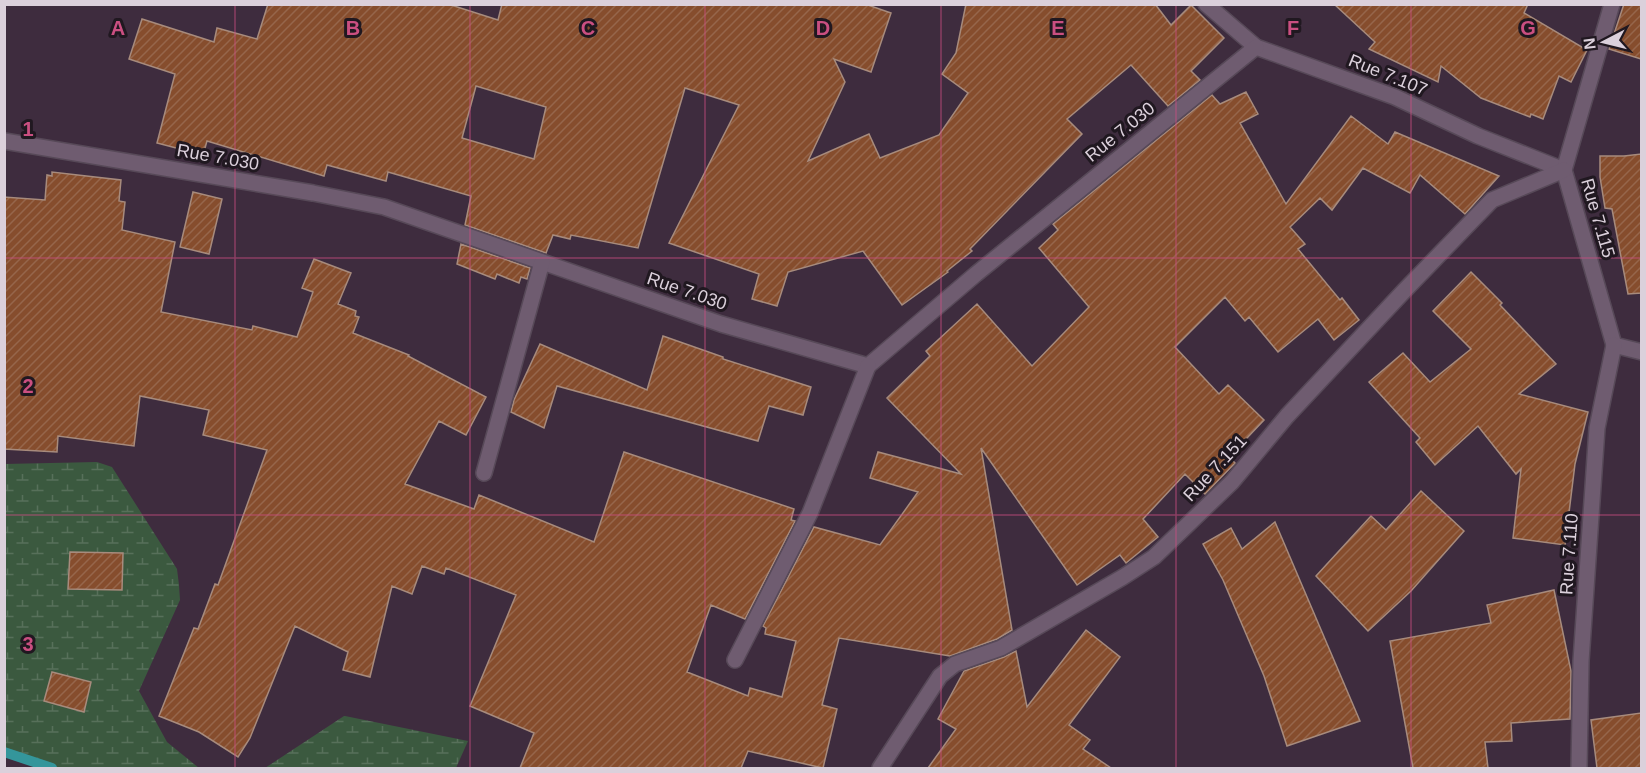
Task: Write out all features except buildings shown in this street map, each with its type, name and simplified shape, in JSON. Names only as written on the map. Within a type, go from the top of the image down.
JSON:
[{"type":"street","name":"Rue 7.107","points":[[1206,4],[1256,47],[1395,97],[1478,136],[1564,170]]},
{"type":"street","name":"Rue 7.115","points":[[1612,4],[1564,170],[1614,345]]},
{"type":"street","name":"Rue 7.030","points":[[4,141],[384,207],[721,324],[868,366],[976,273],[1256,47]]},
{"type":"street","name":"Rue 7.151","points":[[880,768],[940,676],[955,664],[1001,648],[1154,557],[1232,482],[1287,416],[1492,200],[1564,170]]},
{"type":"street","points":[[484,472],[542,262]]},
{"type":"street","points":[[1614,345],[1641,352]]},
{"type":"street","name":"Rue 7.110","points":[[1579,768],[1581,661],[1597,428],[1614,345]]},
{"type":"street","points":[[735,660],[810,513],[868,366]]},
{"type":"green space","points":[[97,462],[112,467],[177,569],[180,600],[139,691],[167,742],[199,768],[44,768],[24,754],[5,750],[4,464]]},
{"type":"green space","points":[[344,716],[468,741],[456,768],[265,768]]},
{"type":"waterway","points":[[4,752],[52,768]]}]
